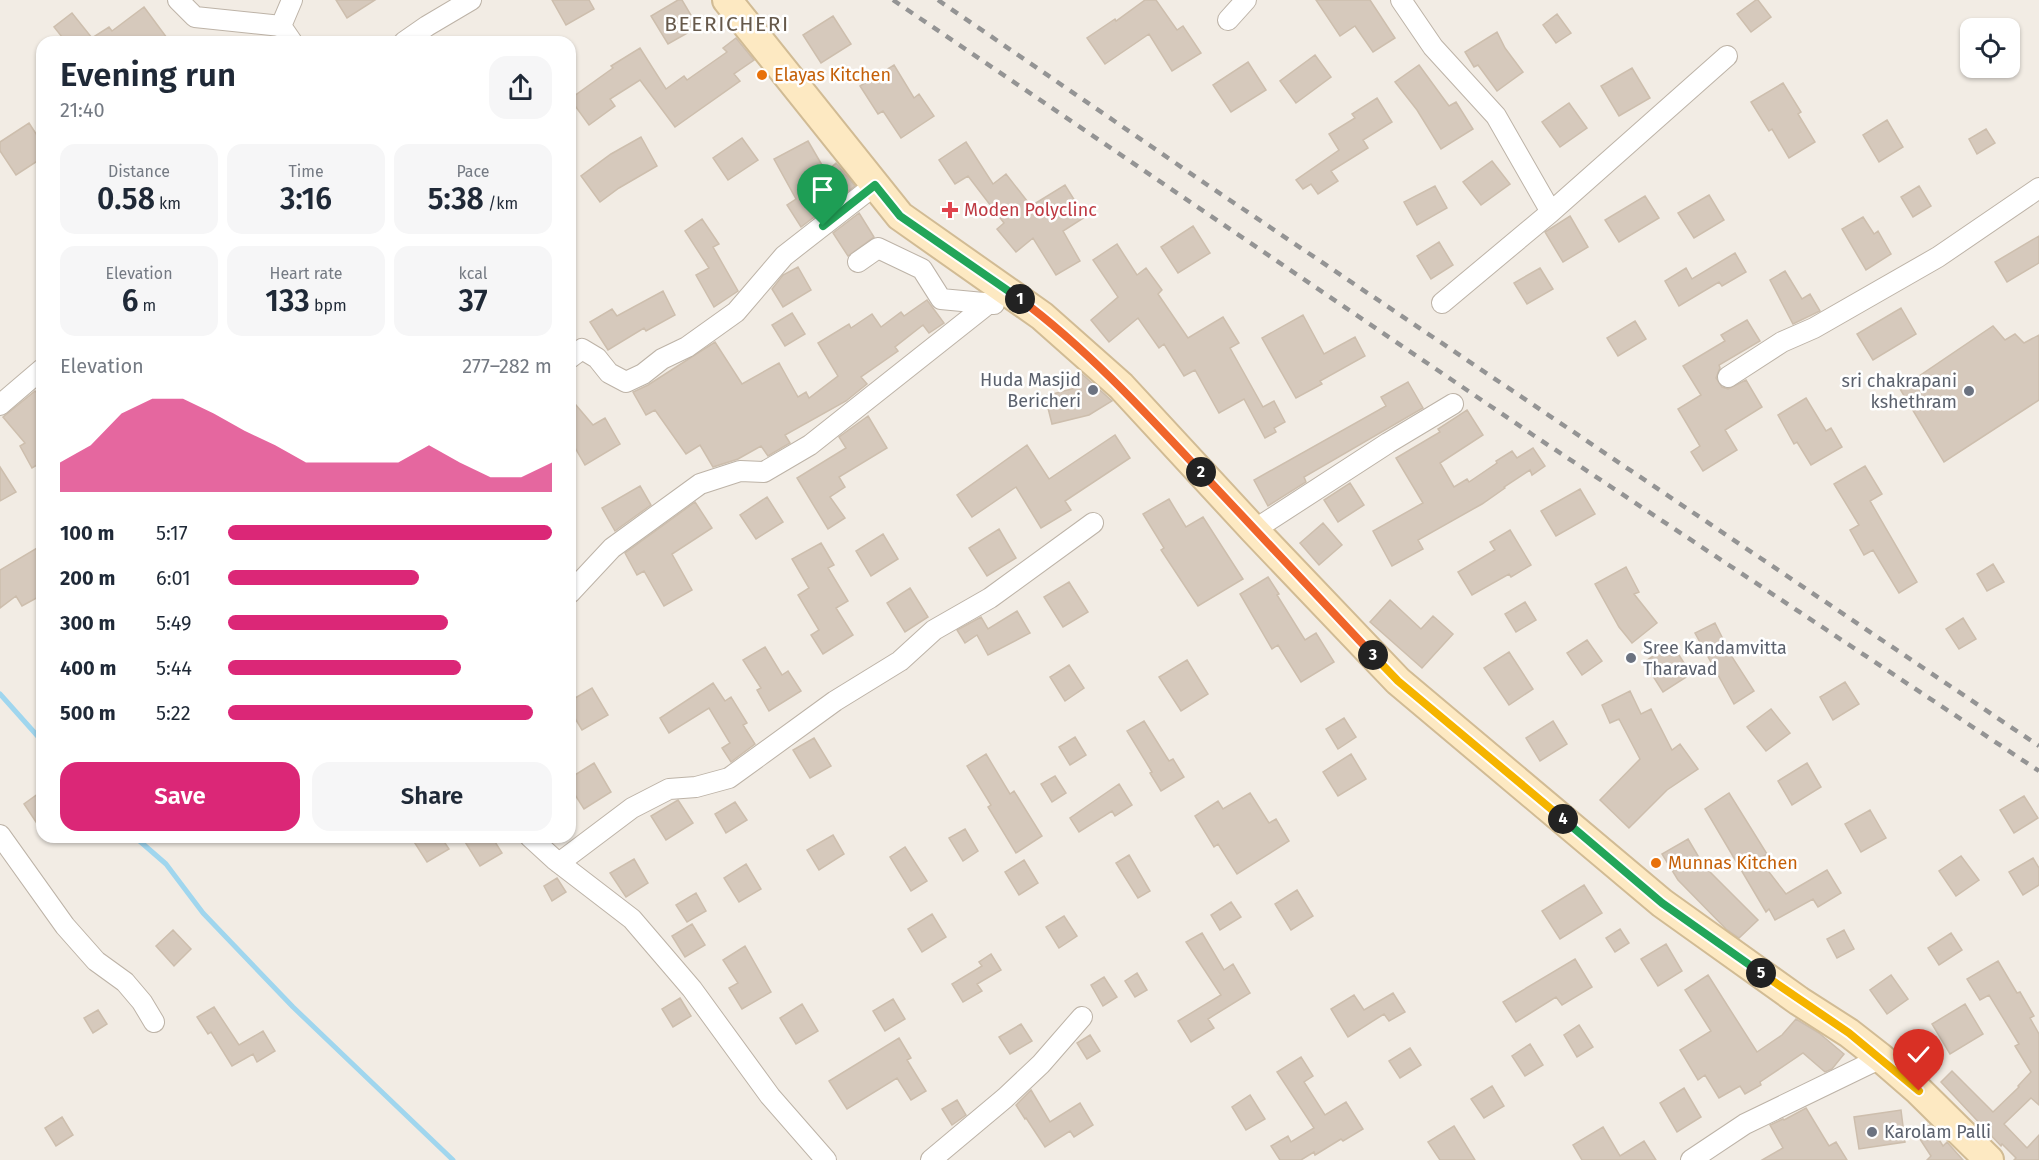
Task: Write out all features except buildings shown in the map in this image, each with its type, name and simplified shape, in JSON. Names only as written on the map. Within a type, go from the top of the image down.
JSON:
[{"type":"main road","points":[[727,0],[900,216],[998,296],[1032,308],[1121,386],[1398,681],[1662,903],[1799,1001],[1849,1033],[1881,1058],[1919,1091],[1989,1160]]},
{"type":"street","points":[[178,0],[195,16],[287,34],[292,0]]},
{"type":"street","points":[[413,36],[471,0]]},
{"type":"street","points":[[1228,20],[1246,0]]},
{"type":"street","points":[[1401,0],[1433,47],[1496,116],[1551,212]]},
{"type":"street","points":[[1442,303],[1551,212],[1727,56]]},
{"type":"street","points":[[576,354],[582,349],[597,358],[609,373],[626,382],[643,374],[662,359],[687,347],[736,312],[784,256],[875,185]]},
{"type":"street","points":[[1728,377],[1782,342],[1814,328],[1938,257],[2039,188]]},
{"type":"street","points":[[858,262],[878,248],[922,269],[941,299],[998,296]]},
{"type":"street","points":[[576,587],[612,548],[700,484],[740,471],[764,472],[810,445],[998,296]]},
{"type":"street","points":[[0,405],[36,374]]},
{"type":"street","points":[[1254,530],[1388,443],[1453,404]]},
{"type":"street","points":[[559,864],[632,808],[669,789],[696,787],[729,778],[836,701],[900,662],[934,630],[990,598],[1093,523]]},
{"type":"street","points":[[0,835],[65,926],[96,961],[125,982],[142,1002],[154,1022]]},
{"type":"street","points":[[536,843],[559,864],[632,919],[692,989],[770,1096],[826,1160]]},
{"type":"street","points":[[931,1160],[1041,1064],[1082,1017]]},
{"type":"street","points":[[1690,1160],[1745,1124],[1881,1058]]},
{"type":"waterway","points":[[0,694],[36,734]]},
{"type":"waterway","points":[[142,843],[166,864],[203,913],[293,1007],[453,1160]]},
{"type":"railway","points":[[893,0],[1533,435],[2039,771]]},
{"type":"railway","points":[[938,0],[1206,184],[2039,746]]},
{"type":"place","name":"Elayas Kitchen","points":[[762,75]]},
{"type":"place","name":"Moden Polyclinc","points":[[950,210]]},
{"type":"place","name":"Huda Masjid Bericheri","points":[[1093,390]]},
{"type":"place","name":"sri chakrapani kshethram","points":[[1969,391]]},
{"type":"place","name":"Sree Kandamvitta Tharavad","points":[[1631,658]]},
{"type":"place","name":"Munnas Kitchen","points":[[1656,863]]},
{"type":"place","name":"Karolam Palli","points":[[1872,1132]]},
{"type":"district","name":"BEERICHERI","points":[[727,24]]},
{"type":"route","points":[[823,226],[875,185],[900,216],[1007,289],[1042,316],[1121,386],[1398,681],[1662,903],[1799,1001],[1849,1033],[1919,1091]]}]
